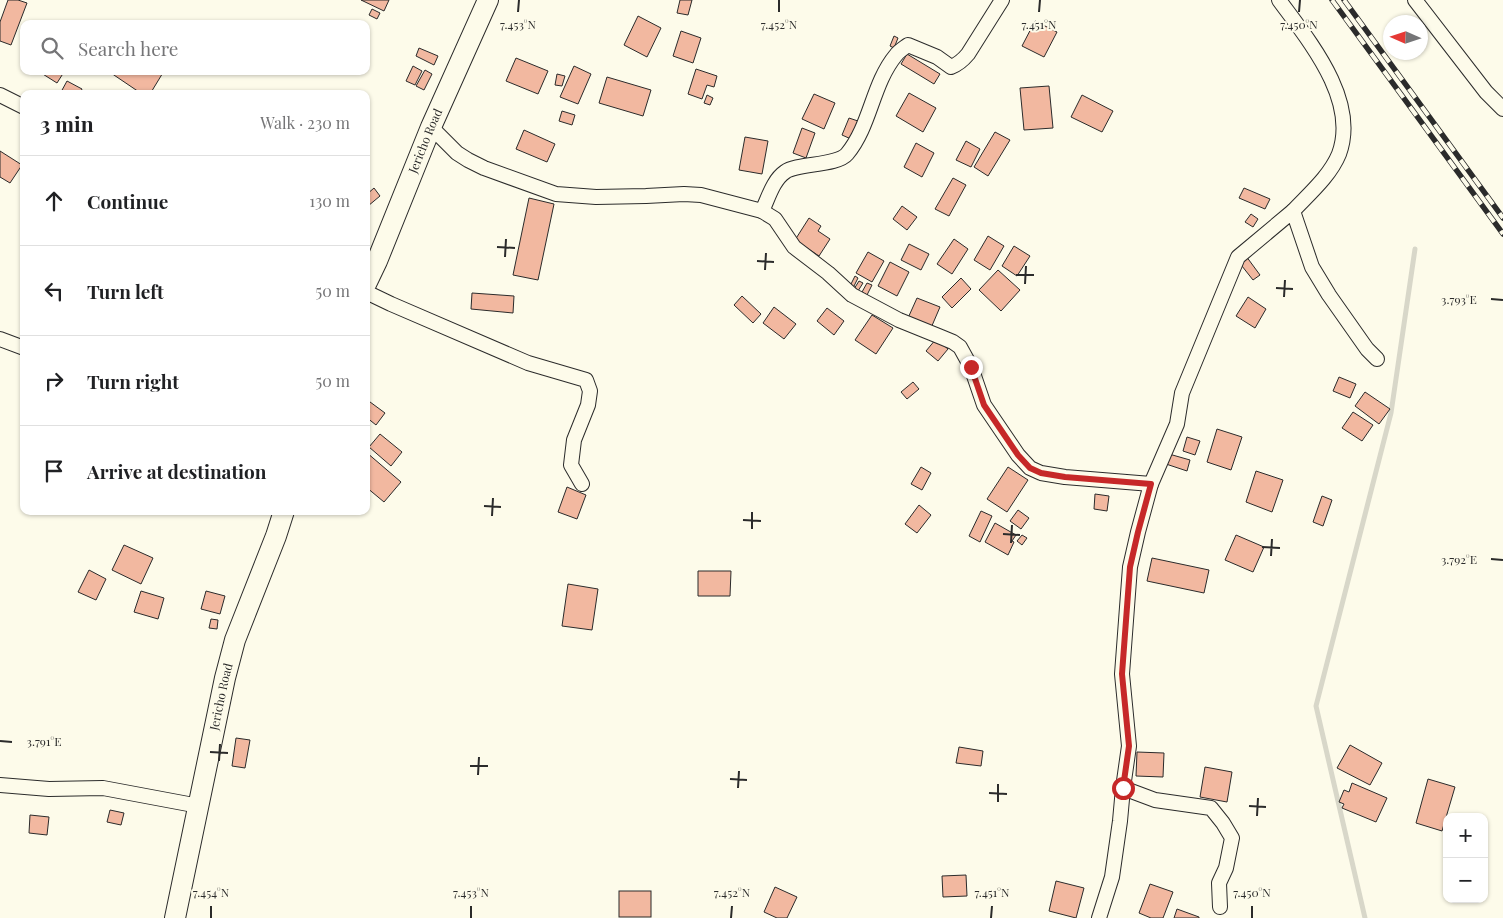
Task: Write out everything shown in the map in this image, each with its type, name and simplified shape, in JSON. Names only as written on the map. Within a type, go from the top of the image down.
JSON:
[{"type":"street","name":"Jericho Road","points":[[372,259],[488,0]]},
{"type":"street","points":[[762,211],[777,180],[786,171],[845,157],[857,141],[884,74],[896,54],[908,45],[937,57],[952,67],[957,65],[968,54],[1002,0]]},
{"type":"street","points":[[1099,918],[1112,877],[1129,746],[1122,674],[1130,567],[1151,484],[1177,424],[1182,393],[1238,257],[1293,211],[1327,174],[1339,155],[1343,136],[1342,114],[1335,87],[1312,46],[1279,0]]},
{"type":"street","points":[[1415,0],[1486,92],[1503,109]]},
{"type":"street","points":[[0,94],[20,105]]},
{"type":"street","points":[[431,127],[457,153],[468,160],[484,168],[556,194],[596,197],[701,195],[762,211],[775,218],[794,246],[852,294],[899,320],[942,337],[960,347],[971,367],[984,405],[1018,455],[1030,468],[1041,473],[1065,477],[1151,484]]},
{"type":"street","points":[[1293,211],[1312,267],[1329,295],[1377,360]]},
{"type":"street","points":[[370,294],[528,363],[586,380],[590,391],[588,405],[574,440],[571,465],[582,484]]},
{"type":"street","points":[[0,339],[20,346]]},
{"type":"street","name":"Jericho Road","points":[[175,918],[235,640],[283,515]]},
{"type":"street","points":[[0,785],[49,789],[103,788],[199,806]]},
{"type":"street","points":[[1123,788],[1155,800],[1211,808],[1232,838],[1226,868],[1220,883],[1220,907]]},
{"type":"building","points":[[8,0],[18,0],[27,3],[11,45],[0,41],[0,22]]},
{"type":"building","points":[[361,0],[389,0],[384,11]]},
{"type":"building","points":[[680,0],[692,0],[688,15],[677,13]]},
{"type":"building","points":[[372,9],[380,13],[377,19],[369,15]]},
{"type":"building","points":[[638,16],[661,28],[647,57],[624,45]]},
{"type":"building","points":[[1035,21],[1057,32],[1044,57],[1022,46]]},
{"type":"building","points":[[681,31],[701,38],[693,63],[673,56]]},
{"type":"building","points":[[894,36],[898,38],[894,48],[890,46]]},
{"type":"building","points":[[419,48],[438,56],[434,65],[416,56]]},
{"type":"building","points":[[907,54],[940,74],[934,84],[901,64]]},
{"type":"building","points":[[516,58],[548,71],[538,94],[506,81]]},
{"type":"building","points":[[413,66],[422,71],[415,85],[406,81]]},
{"type":"building","points":[[574,66],[591,74],[578,104],[560,97]]},
{"type":"building","points":[[696,69],[717,76],[714,87],[707,85],[702,99],[688,94]]},
{"type":"building","points":[[425,70],[432,74],[424,90],[416,86]]},
{"type":"building","points":[[557,74],[565,76],[562,86],[555,85]]},
{"type":"building","points":[[44,75],[62,75],[57,83]]},
{"type":"building","points":[[114,75],[162,75],[152,90],[136,90]]},
{"type":"building","points":[[607,77],[651,90],[643,116],[599,103]]},
{"type":"building","points":[[67,81],[82,89],[82,90],[62,90]]},
{"type":"building","points":[[1049,86],[1053,128],[1024,130],[1020,88]]},
{"type":"building","points":[[909,93],[936,108],[923,132],[896,116]]},
{"type":"building","points":[[814,94],[835,103],[824,129],[802,119]]},
{"type":"building","points":[[707,95],[713,98],[710,105],[704,103]]},
{"type":"building","points":[[1082,95],[1113,111],[1102,132],[1071,117]]},
{"type":"building","points":[[562,111],[575,115],[572,125],[559,121]]},
{"type":"building","points":[[849,118],[858,121],[851,139],[842,135]]},
{"type":"building","points":[[802,128],[815,133],[806,158],[793,153]]},
{"type":"building","points":[[524,130],[555,144],[547,162],[516,149]]},
{"type":"building","points":[[995,132],[1010,140],[988,176],[974,167]]},
{"type":"building","points":[[745,137],[768,141],[762,174],[739,170]]},
{"type":"building","points":[[966,141],[980,149],[971,167],[956,160]]},
{"type":"building","points":[[916,143],[934,153],[922,177],[904,167]]},
{"type":"building","points":[[0,151],[20,164],[20,168],[10,183],[0,177]]},
{"type":"building","points":[[953,178],[966,185],[949,216],[935,209]]},
{"type":"building","points":[[374,188],[380,196],[370,204],[370,192]]},
{"type":"building","points":[[1244,188],[1270,199],[1265,209],[1239,198]]},
{"type":"building","points":[[529,198],[554,204],[538,280],[513,275]]},
{"type":"building","points":[[902,206],[917,217],[907,230],[893,219]]},
{"type":"building","points":[[1251,214],[1258,219],[1253,227],[1245,222]]},
{"type":"building","points":[[809,218],[821,226],[818,231],[830,239],[819,256],[795,240]]},
{"type":"building","points":[[988,236],[1004,246],[990,270],[974,260]]},
{"type":"building","points":[[954,239],[968,249],[952,274],[937,264]]},
{"type":"building","points":[[909,244],[929,254],[921,270],[901,260]]},
{"type":"building","points":[[1014,246],[1030,256],[1017,276],[1002,266]]},
{"type":"building","points":[[868,252],[884,261],[872,282],[856,273]]},
{"type":"building","points":[[1246,256],[1260,275],[1253,280],[1238,261]]},
{"type":"building","points":[[890,262],[909,272],[897,296],[878,286]]},
{"type":"building","points":[[998,270],[1020,290],[1001,311],[979,290]]},
{"type":"building","points":[[855,276],[858,278],[853,288],[850,286]]},
{"type":"building","points":[[961,278],[971,289],[952,308],[942,297]]},
{"type":"building","points":[[859,281],[863,283],[858,291],[854,289]]},
{"type":"building","points":[[867,283],[872,285],[867,295],[862,292]]},
{"type":"building","points":[[472,293],[514,296],[513,313],[471,309]]},
{"type":"building","points":[[742,296],[761,314],[753,323],[734,305]]},
{"type":"building","points":[[1248,297],[1266,309],[1255,328],[1236,316]]},
{"type":"building","points":[[917,298],[940,307],[931,328],[908,318]]},
{"type":"building","points":[[774,307],[796,324],[784,339],[763,323]]},
{"type":"building","points":[[827,308],[844,321],[834,335],[817,321]]},
{"type":"building","points":[[872,315],[893,328],[876,354],[855,340]]},
{"type":"building","points":[[936,339],[948,349],[938,361],[926,351]]},
{"type":"building","points":[[1339,377],[1356,384],[1350,398],[1333,391]]},
{"type":"building","points":[[913,382],[919,389],[907,399],[901,392]]},
{"type":"building","points":[[1365,392],[1390,409],[1379,424],[1355,406]]},
{"type":"building","points":[[370,402],[385,413],[376,425],[370,420]]},
{"type":"building","points":[[1353,412],[1373,425],[1362,441],[1342,428]]},
{"type":"building","points":[[1217,429],[1242,437],[1231,470],[1207,462]]},
{"type":"building","points":[[380,434],[402,452],[391,466],[370,446]]},
{"type":"building","points":[[1187,437],[1200,441],[1195,455],[1183,451]]},
{"type":"building","points":[[1169,454],[1190,460],[1187,471],[1166,464]]},
{"type":"building","points":[[370,455],[401,482],[384,502],[370,490]]},
{"type":"building","points":[[921,467],[931,473],[922,490],[911,484]]},
{"type":"building","points":[[1008,467],[1028,480],[1007,512],[987,499]]},
{"type":"building","points":[[1256,471],[1283,480],[1272,512],[1246,502]]},
{"type":"building","points":[[567,487],[586,495],[577,519],[558,512]]},
{"type":"building","points":[[1095,494],[1109,496],[1107,511],[1094,509]]},
{"type":"building","points":[[1322,496],[1332,500],[1323,526],[1313,522]]},
{"type":"building","points":[[919,505],[931,515],[917,533],[905,524]]},
{"type":"building","points":[[1018,510],[1029,518],[1021,529],[1010,521]]},
{"type":"building","points":[[981,511],[992,516],[980,542],[969,536]]},
{"type":"building","points":[[995,523],[1016,535],[1008,555],[985,542]]},
{"type":"building","points":[[1022,535],[1027,538],[1022,545],[1017,541]]},
{"type":"building","points":[[1236,535],[1264,547],[1253,572],[1225,560]]},
{"type":"building","points":[[124,545],[153,558],[141,584],[112,570]]},
{"type":"building","points":[[1152,558],[1209,570],[1204,593],[1147,581]]},
{"type":"building","points":[[89,570],[106,579],[96,600],[78,592]]},
{"type":"building","points":[[698,571],[731,571],[730,596],[698,596]]},
{"type":"building","points":[[568,584],[598,589],[592,630],[562,626]]},
{"type":"building","points":[[141,591],[164,598],[158,619],[134,612]]},
{"type":"building","points":[[206,591],[225,596],[220,614],[201,609]]},
{"type":"building","points":[[211,619],[218,620],[217,629],[209,628]]},
{"type":"building","points":[[236,738],[250,740],[245,768],[232,766]]},
{"type":"building","points":[[1350,745],[1382,763],[1370,785],[1337,768]]},
{"type":"building","points":[[959,747],[983,751],[981,766],[956,763]]},
{"type":"building","points":[[1137,752],[1164,753],[1163,777],[1136,776]]},
{"type":"building","points":[[1205,767],[1232,772],[1227,802],[1200,797]]},
{"type":"building","points":[[1428,779],[1455,787],[1447,813],[1443,813],[1442,831],[1416,823]]},
{"type":"building","points":[[1352,783],[1387,798],[1376,822],[1342,808],[1344,804],[1339,802],[1344,790],[1349,792]]},
{"type":"building","points":[[110,810],[124,813],[121,825],[107,822]]},
{"type":"building","points":[[30,815],[49,817],[47,835],[29,833]]},
{"type":"building","points":[[966,875],[967,896],[943,897],[942,876]]},
{"type":"building","points":[[1056,881],[1084,888],[1076,918],[1049,911]]},
{"type":"building","points":[[1150,884],[1173,892],[1163,918],[1151,918],[1139,913]]},
{"type":"building","points":[[775,887],[797,897],[787,918],[777,918],[764,912]]},
{"type":"building","points":[[619,891],[651,891],[651,917],[619,917]]},
{"type":"building","points":[[1177,909],[1199,917],[1199,918],[1174,918]]},
{"type":"waterway","points":[[1365,918],[1316,706],[1391,413],[1415,249]]},
{"type":"railway","points":[[1332,0],[1503,234]]},
{"type":"railway","points":[[1344,0],[1503,218]]},
{"type":"route","points":[[971,367],[984,405],[1018,455],[1030,468],[1041,473],[1065,477],[1151,484],[1130,567],[1122,674],[1129,746],[1123,788]]}]
